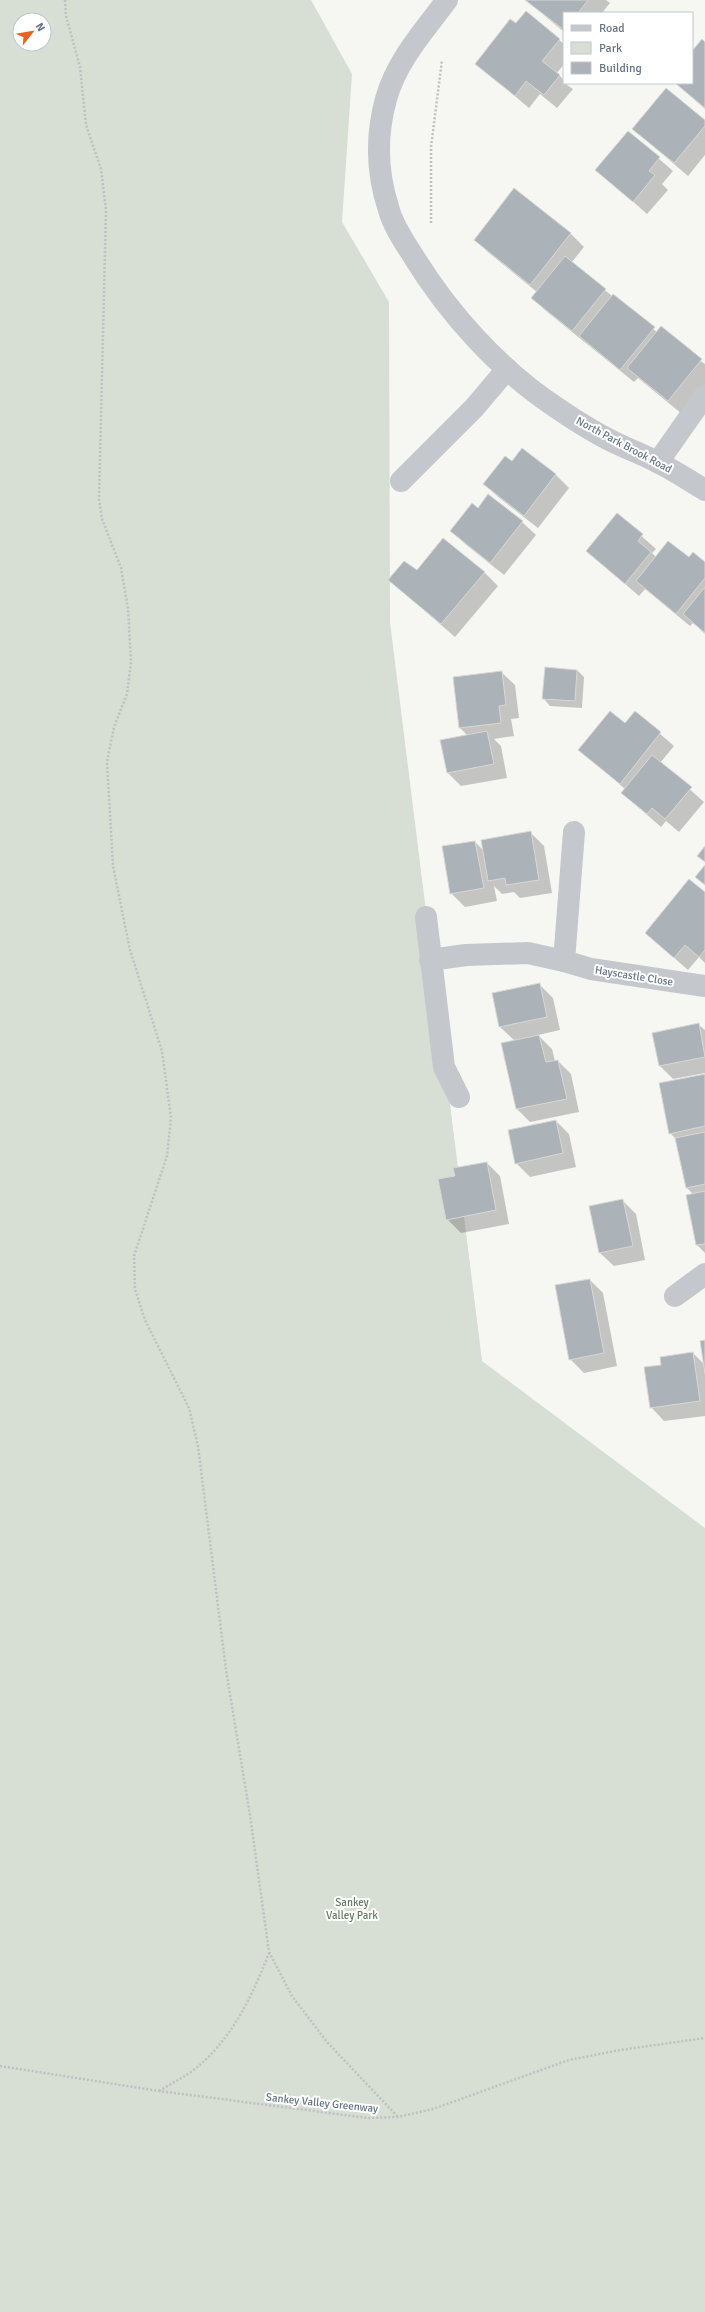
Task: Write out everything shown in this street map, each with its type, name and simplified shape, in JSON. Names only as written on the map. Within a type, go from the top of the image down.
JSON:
[{"type":"street","name":"North Park Brook Road","points":[[447,0],[411,48],[396,73],[386,98],[379,142],[381,183],[389,212],[401,237],[426,277],[454,315],[507,368],[556,408],[618,444],[658,462],[705,490]]},
{"type":"street","points":[[401,481],[474,408],[507,368]]},
{"type":"street","points":[[658,462],[705,395]]},
{"type":"street","points":[[564,961],[574,832]]},
{"type":"street","points":[[426,916],[430,960],[444,1067],[459,1097]]},
{"type":"street","name":"Hayscastle Close","points":[[430,960],[466,955],[528,953],[591,969],[705,986]]},
{"type":"street","points":[[675,1296],[705,1274]]},
{"type":"path","points":[[65,0],[66,16],[80,67],[86,125],[101,169],[106,210],[99,499],[102,519],[121,568],[128,608],[131,662],[127,694],[114,728],[107,762],[113,866],[130,950],[162,1051],[171,1118],[167,1156],[134,1256],[135,1289],[145,1320],[189,1408],[198,1446],[226,1670],[250,1815],[269,1952],[292,1996],[327,2042],[398,2117]]},
{"type":"path","points":[[432,231],[430,223],[431,147],[442,76],[442,52]]},
{"type":"path","points":[[159,2091],[191,2071],[215,2049],[238,2020],[256,1985],[269,1952]]},
{"type":"path","name":"Sankey Valley Greenway","points":[[0,2066],[159,2091],[368,2118],[398,2117],[433,2109],[569,2060],[620,2050],[705,2038]]},
{"type":"green space","name":"Sankey Valley Park","points":[[0,0],[311,0],[352,74],[342,222],[389,302],[390,622],[482,1361],[705,1528],[705,2312],[0,2312]]},
{"type":"building","points":[[525,0],[588,0],[579,12],[563,12],[563,29]]},
{"type":"building","points":[[526,11],[560,39],[542,61],[560,75],[544,95],[526,81],[515,96],[475,64],[510,19],[516,23]]},
{"type":"building","points":[[702,39],[705,42],[705,108],[676,84],[693,84],[693,50]]},
{"type":"building","points":[[666,88],[705,120],[705,126],[674,163],[632,129]]},
{"type":"building","points":[[628,131],[660,157],[649,171],[655,175],[633,202],[595,170]]},
{"type":"building","points":[[514,188],[571,233],[530,285],[474,240]]},
{"type":"building","points":[[565,256],[606,289],[572,331],[531,298]]},
{"type":"building","points":[[613,294],[655,327],[620,370],[579,336]]},
{"type":"building","points":[[661,326],[702,359],[668,401],[627,368]]},
{"type":"building","points":[[522,448],[556,474],[524,516],[483,484],[505,456],[512,461]]},
{"type":"building","points":[[488,494],[523,521],[490,563],[450,531],[472,503],[478,508]]},
{"type":"building","points":[[617,513],[643,534],[638,541],[651,552],[625,584],[586,551]]},
{"type":"building","points":[[443,538],[485,572],[441,624],[388,580],[404,561],[417,570]]},
{"type":"building","points":[[668,541],[689,557],[693,552],[705,562],[705,578],[676,614],[636,581]]},
{"type":"building","points":[[705,587],[705,633],[683,614]]},
{"type":"building","points":[[545,667],[577,670],[575,701],[542,699]]},
{"type":"building","points":[[502,671],[506,705],[499,706],[501,723],[459,728],[453,677]]},
{"type":"building","points":[[610,711],[625,723],[635,711],[661,732],[620,784],[578,750]]},
{"type":"building","points":[[487,731],[494,764],[447,773],[440,740]]},
{"type":"building","points":[[652,755],[692,787],[665,819],[652,808],[647,814],[621,793]]},
{"type":"building","points":[[531,831],[539,880],[506,885],[505,878],[488,881],[481,840]]},
{"type":"building","points":[[475,841],[484,888],[450,894],[442,846]]},
{"type":"building","points":[[705,846],[705,862],[697,856]]},
{"type":"building","points":[[705,865],[705,885],[695,877]]},
{"type":"building","points":[[689,879],[705,892],[705,950],[699,957],[685,945],[674,958],[645,933]]},
{"type":"building","points":[[540,983],[547,1017],[499,1027],[492,993]]},
{"type":"building","points":[[699,1023],[705,1057],[659,1066],[652,1033]]},
{"type":"building","points":[[539,1035],[546,1062],[558,1060],[567,1099],[516,1109],[501,1043]]},
{"type":"building","points":[[705,1074],[705,1126],[669,1134],[659,1083]]},
{"type":"building","points":[[556,1120],[563,1153],[515,1164],[508,1130]]},
{"type":"building","points":[[705,1132],[705,1184],[686,1188],[675,1138]]},
{"type":"building","points":[[487,1162],[496,1210],[446,1220],[438,1179],[455,1176],[453,1168]]},
{"type":"building","points":[[705,1191],[705,1244],[696,1245],[686,1195]]},
{"type":"building","points":[[623,1199],[633,1246],[599,1253],[589,1206]]},
{"type":"building","points":[[590,1279],[604,1353],[569,1360],[555,1285]]},
{"type":"building","points":[[705,1340],[705,1374],[700,1341]]},
{"type":"building","points":[[693,1352],[700,1401],[650,1408],[644,1367],[661,1365],[660,1357]]}]
